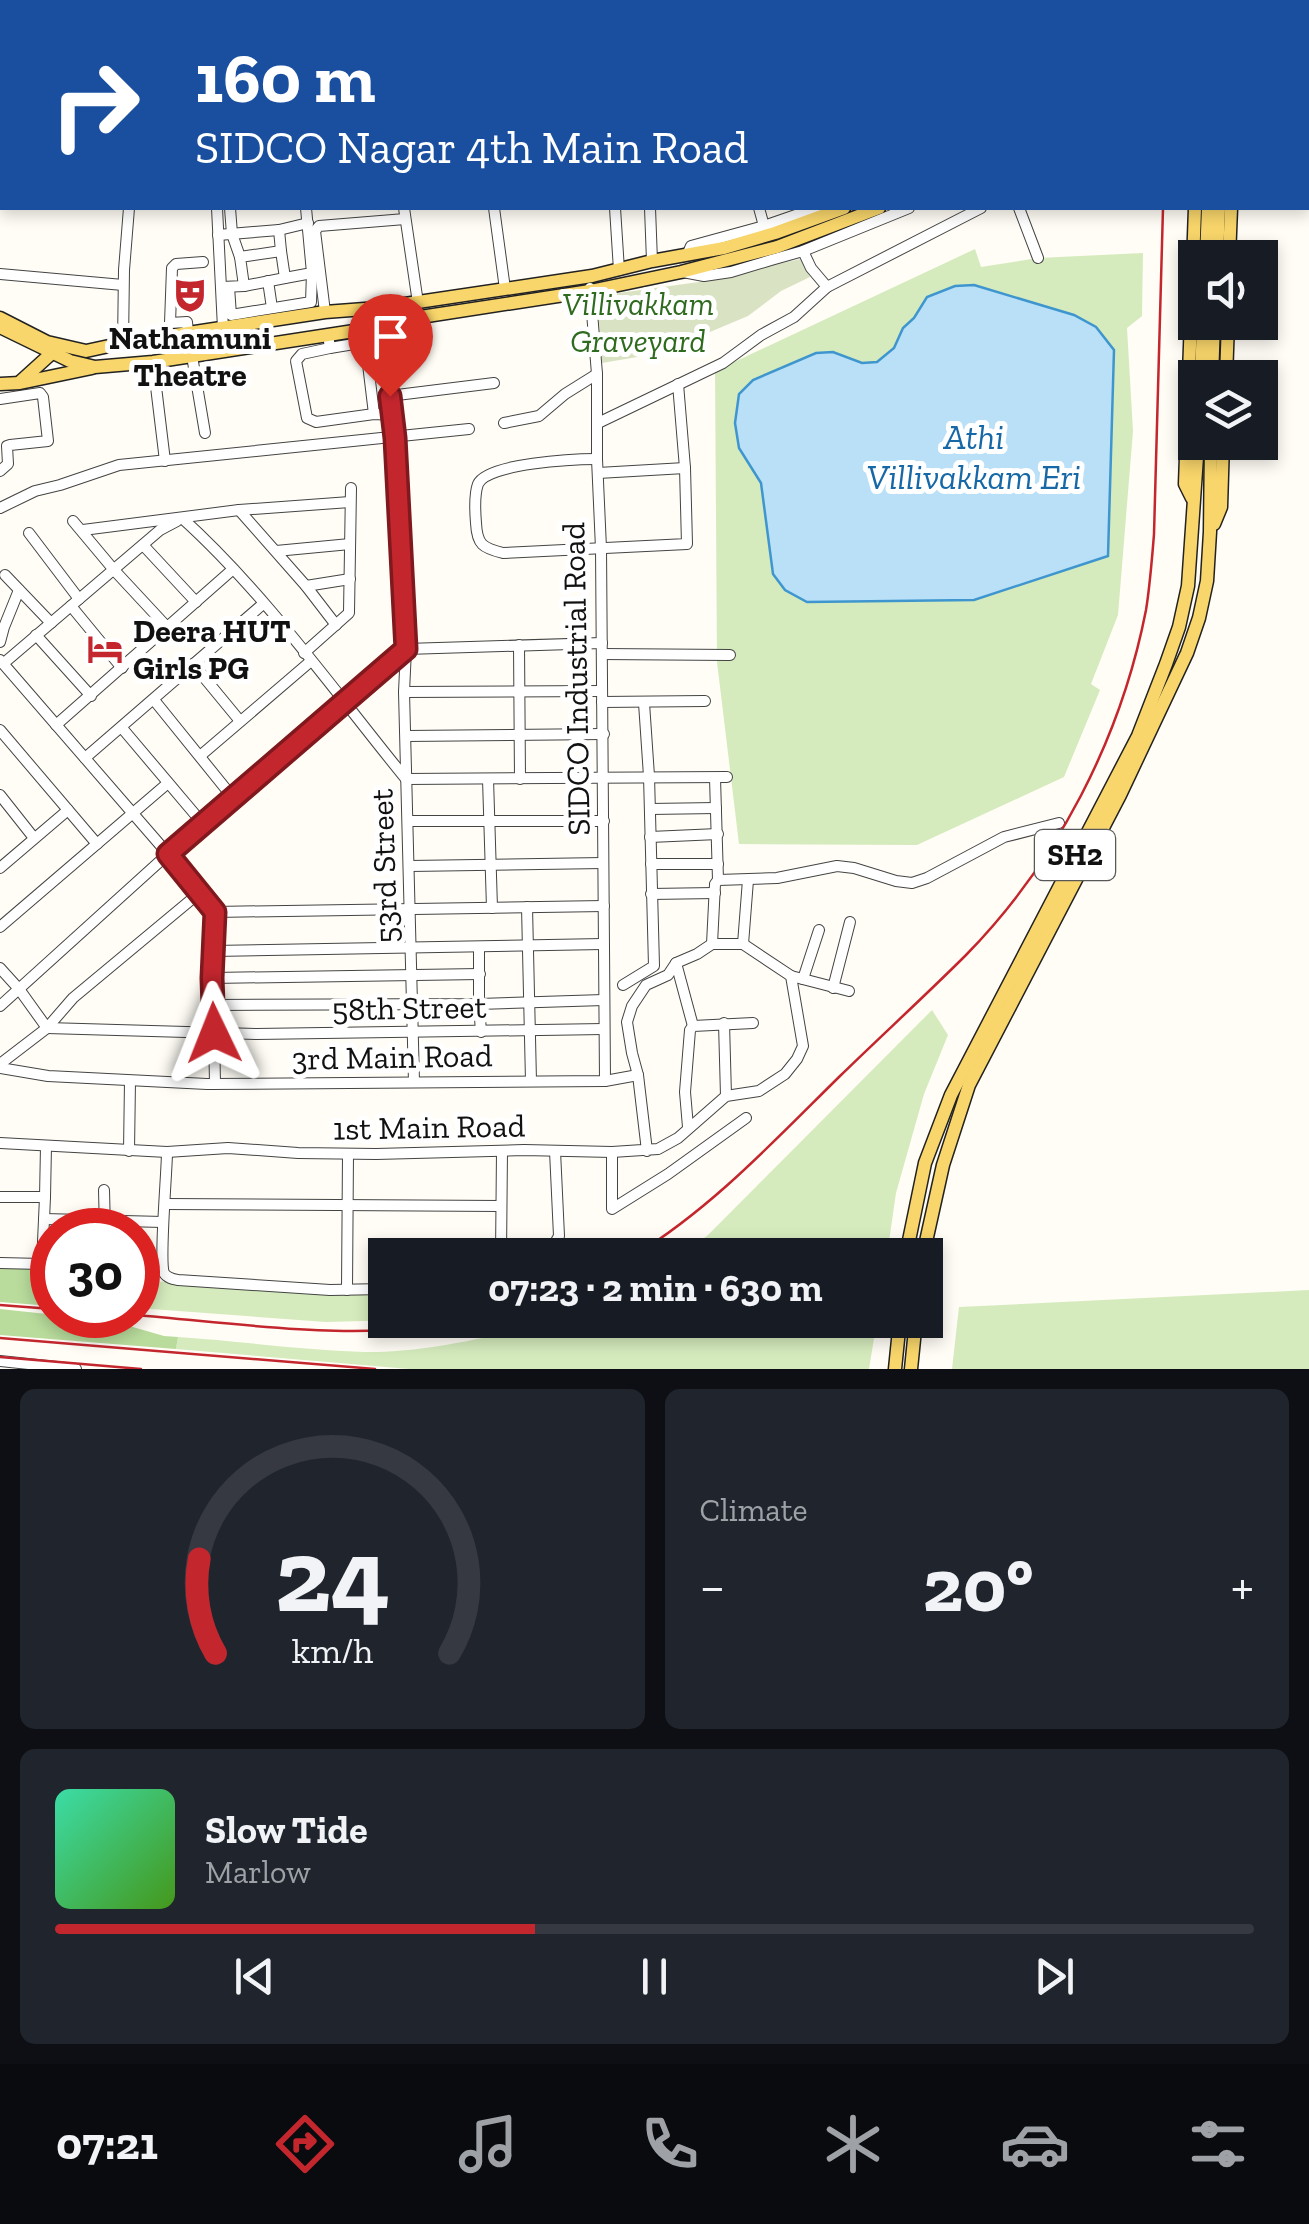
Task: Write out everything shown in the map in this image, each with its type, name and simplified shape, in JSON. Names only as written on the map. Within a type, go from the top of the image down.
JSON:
[{"type":"main road","points":[[0,328],[89,361],[153,362],[329,342],[414,318],[590,291],[681,272],[706,258],[839,210]]},
{"type":"main road","points":[[8,389],[89,361],[123,343],[592,276],[686,255],[706,258],[777,246],[874,210]]},
{"type":"main road","points":[[1193,501],[1185,484],[1194,210]]},
{"type":"main road","points":[[1207,240],[1208,210]]},
{"type":"main road","points":[[1218,240],[1220,210]]},
{"type":"main road","points":[[1230,240],[1231,210]]},
{"type":"main road","points":[[0,318],[55,348]]},
{"type":"main road","points":[[8,389],[55,348]]},
{"type":"main road","name":"SH2","points":[[910,1238],[925,1163],[951,1095],[1138,736],[1166,664],[1188,586],[1196,460]]},
{"type":"main road","name":"SH2","points":[[928,1238],[943,1165],[969,1086],[1120,795],[1187,653],[1207,581],[1210,460]]},
{"type":"main road","points":[[1210,532],[1222,496],[1223,460]]},
{"type":"main road","points":[[895,1369],[898,1338]]},
{"type":"main road","points":[[911,1369],[914,1338]]},
{"type":"street","points":[[123,343],[129,210]]},
{"type":"street","points":[[217,210],[224,287],[232,315],[311,302],[306,210]]},
{"type":"street","points":[[230,210],[244,286]]},
{"type":"street","points":[[494,210],[505,289]]},
{"type":"street","points":[[615,210],[620,270]]},
{"type":"street","points":[[650,210],[652,261]]},
{"type":"street","points":[[760,210],[764,226]]},
{"type":"street","points":[[686,255],[691,246],[810,210]]},
{"type":"street","points":[[681,272],[704,276],[731,272],[803,251],[905,210]]},
{"type":"street","points":[[598,422],[723,363],[794,317],[827,287],[978,210]]},
{"type":"street","points":[[1020,210],[1038,258]]},
{"type":"street","points":[[325,312],[314,231],[319,226],[404,213],[418,303]]},
{"type":"street","points":[[218,235],[308,223]]},
{"type":"street","points":[[278,230],[285,278]]},
{"type":"street","points":[[803,251],[810,268],[827,287]]},
{"type":"street","points":[[240,257],[280,252]]},
{"type":"street","points":[[188,332],[187,322],[170,323],[172,268],[176,264],[204,262]]},
{"type":"street","points":[[224,287],[312,273]]},
{"type":"street","points":[[0,274],[123,285]]},
{"type":"street","name":"SIDCO Industrial Road","points":[[592,276],[601,548],[605,1081]]},
{"type":"street","points":[[268,281],[272,308]]},
{"type":"street","points":[[222,328],[224,287]]},
{"type":"street","name":"53rd Street","points":[[380,327],[395,438],[406,649],[414,1082]]},
{"type":"street","points":[[374,414],[363,348],[329,342],[302,354],[296,361],[307,418],[316,422],[392,415]]},
{"type":"street","points":[[192,356],[205,432]]},
{"type":"street","points":[[153,362],[165,461]]},
{"type":"street","points":[[504,423],[539,416],[597,374]]},
{"type":"street","points":[[390,396],[494,382]]},
{"type":"street","points":[[597,459],[564,459],[484,477],[478,484],[476,537],[485,548],[503,553],[687,544],[678,384]]},
{"type":"street","points":[[0,471],[8,464],[10,444],[48,441],[40,393],[8,389]]},
{"type":"street","points":[[0,508],[35,491],[119,466],[469,429]]},
{"type":"street","points":[[598,473],[685,468]]},
{"type":"street","points":[[200,756],[308,657],[349,613],[351,488]]},
{"type":"street","points":[[83,530],[239,510],[350,502]]},
{"type":"street","points":[[239,510],[336,625]]},
{"type":"street","points":[[182,518],[160,530],[2,662],[215,912],[215,1084]]},
{"type":"street","points":[[182,518],[263,604],[406,779],[721,777],[716,808],[718,880],[712,944]]},
{"type":"street","points":[[73,520],[167,627]]},
{"type":"street","points":[[29,534],[122,668]]},
{"type":"street","points":[[143,544],[196,602]]},
{"type":"street","points":[[276,551],[350,544]]},
{"type":"street","points":[[56,725],[232,570]]},
{"type":"street","points":[[5,574],[51,623]]},
{"type":"street","points":[[306,586],[350,579]]},
{"type":"street","points":[[0,642],[19,590]]},
{"type":"street","points":[[85,758],[263,604]]},
{"type":"street","points":[[36,635],[90,696]]},
{"type":"street","points":[[519,645],[520,779]]},
{"type":"street","points":[[0,1006],[168,854],[406,649],[519,645],[730,655]]},
{"type":"street","points":[[192,664],[240,722]]},
{"type":"street","points":[[404,692],[519,692],[644,703],[705,700]]},
{"type":"street","points":[[154,700],[234,799]]},
{"type":"street","points":[[215,1005],[530,1001],[604,994],[654,966],[644,703]]},
{"type":"street","points":[[122,728],[204,825]]},
{"type":"street","points":[[0,730],[97,844]]},
{"type":"street","points":[[406,736],[604,734]]},
{"type":"street","points":[[488,780],[492,908]]},
{"type":"street","points":[[0,927],[168,784]]},
{"type":"street","points":[[0,796],[34,838]]},
{"type":"street","points":[[650,808],[716,808]]},
{"type":"street","points":[[2,863],[68,810]]},
{"type":"street","points":[[408,822],[604,821]]},
{"type":"street","points":[[718,880],[778,878],[838,866],[912,883],[1004,836],[1058,823]]},
{"type":"street","points":[[650,837],[718,834]]},
{"type":"street","points":[[410,866],[603,863]]},
{"type":"street","points":[[651,864],[718,864]]},
{"type":"street","points":[[743,944],[748,880]]},
{"type":"street","points":[[651,894],[715,893]]},
{"type":"street","points":[[0,1066],[46,1028],[73,998],[198,894]]},
{"type":"street","points":[[215,912],[604,906]]},
{"type":"street","points":[[527,907],[530,1081]]},
{"type":"street","points":[[833,988],[850,922]]},
{"type":"street","points":[[724,1023],[726,1096],[760,1090],[785,1074],[803,1046],[797,978],[818,930]]},
{"type":"street","points":[[213,951],[603,944]]},
{"type":"street","points":[[623,986],[646,985],[712,944],[743,944],[797,978],[849,991]]},
{"type":"street","points":[[479,948],[481,1032]]},
{"type":"street","points":[[676,964],[693,1026],[685,1092],[688,1127]]},
{"type":"street","points":[[0,968],[46,1028]]},
{"type":"street","points":[[212,978],[480,974]]},
{"type":"street","points":[[646,985],[627,1022],[647,1151]]},
{"type":"street","points":[[693,1026],[753,1023]]},
{"type":"street","name":"58th Street","points":[[46,1028],[214,1033],[604,1029]]},
{"type":"street","name":"3rd Main Road","points":[[0,1066],[48,1076],[215,1084],[605,1081],[638,1074]]},
{"type":"street","points":[[129,1150],[130,1082]]},
{"type":"street","name":"1st Main Road","points":[[0,1143],[167,1152],[228,1148],[348,1154],[647,1151],[668,1145],[726,1096]]},
{"type":"street","points":[[612,1152],[612,1209],[746,1118]]},
{"type":"street","points":[[44,1208],[46,1146]]},
{"type":"street","points":[[501,1238],[502,1151]]},
{"type":"street","points":[[556,1151],[558,1238]]},
{"type":"street","points":[[167,1152],[164,1273],[168,1277],[368,1289]]},
{"type":"street","points":[[348,1154],[348,1290]]},
{"type":"street","points":[[104,1190],[104,1208]]},
{"type":"street","points":[[0,1196],[45,1197]]},
{"type":"street","points":[[165,1204],[502,1206]]},
{"type":"street","points":[[160,1222],[164,1222]]},
{"type":"street","points":[[0,1263],[30,1264]]},
{"type":"street","points":[[0,1361],[76,1369]]},
{"type":"green space","points":[[975,249],[981,267],[1038,258],[1143,253],[1142,316],[1127,328],[1133,431],[1118,615],[1091,684],[1100,690],[1064,777],[917,845],[739,844],[717,662],[715,371]],"holes":[[[927,297],[1113,350],[1108,556],[773,574],[761,483],[739,394],[753,380],[816,353],[833,352],[862,363],[877,362],[894,348],[903,328],[914,319]]]},
{"type":"green space","name":"Villivakkam Graveyard","points":[[800,259],[810,277],[781,291],[748,316],[649,355],[602,363],[597,296],[699,282]]},
{"type":"green space","points":[[932,1010],[948,1035],[924,1094],[896,1193],[889,1238],[704,1238]]},
{"type":"green space","points":[[0,1264],[30,1266],[30,1304],[0,1302]]},
{"type":"green space","points":[[160,1281],[368,1292],[368,1321],[326,1322],[160,1310]]},
{"type":"green space","points":[[1309,1290],[1309,1369],[952,1369],[959,1307]]},
{"type":"green space","points":[[0,1309],[30,1312],[30,1337],[0,1335]]},
{"type":"green space","points":[[160,1335],[178,1337],[176,1349],[38,1338],[160,1338]]},
{"type":"green space","points":[[178,1337],[364,1352],[432,1347],[481,1338],[874,1338],[869,1369],[409,1369],[176,1349]]},
{"type":"water","name":"Athi Villivakkam Eri","points":[[974,285],[1074,315],[1096,327],[1114,350],[1108,556],[974,600],[807,602],[785,590],[773,574],[761,483],[739,448],[735,423],[739,394],[753,380],[816,353],[833,352],[862,363],[877,362],[894,348],[903,328],[927,297],[955,286]]},
{"type":"railway","points":[[660,1238],[742,1172],[966,955],[1029,879],[1081,795],[1120,705],[1147,601],[1154,534],[1163,210]]},
{"type":"railway","points":[[0,1305],[30,1307]]},
{"type":"railway","points":[[160,1317],[261,1327],[368,1330]]},
{"type":"railway","points":[[0,1338],[375,1369]]},
{"type":"railway","points":[[0,1357],[141,1369]]},
{"type":"place","name":"Nathamuni Theatre","points":[[190,295]]},
{"type":"place","name":"Deera HUT Girls PG","points":[[105,649]]},
{"type":"route","points":[[214,1033],[215,912],[168,854],[406,649],[390,396]]}]
